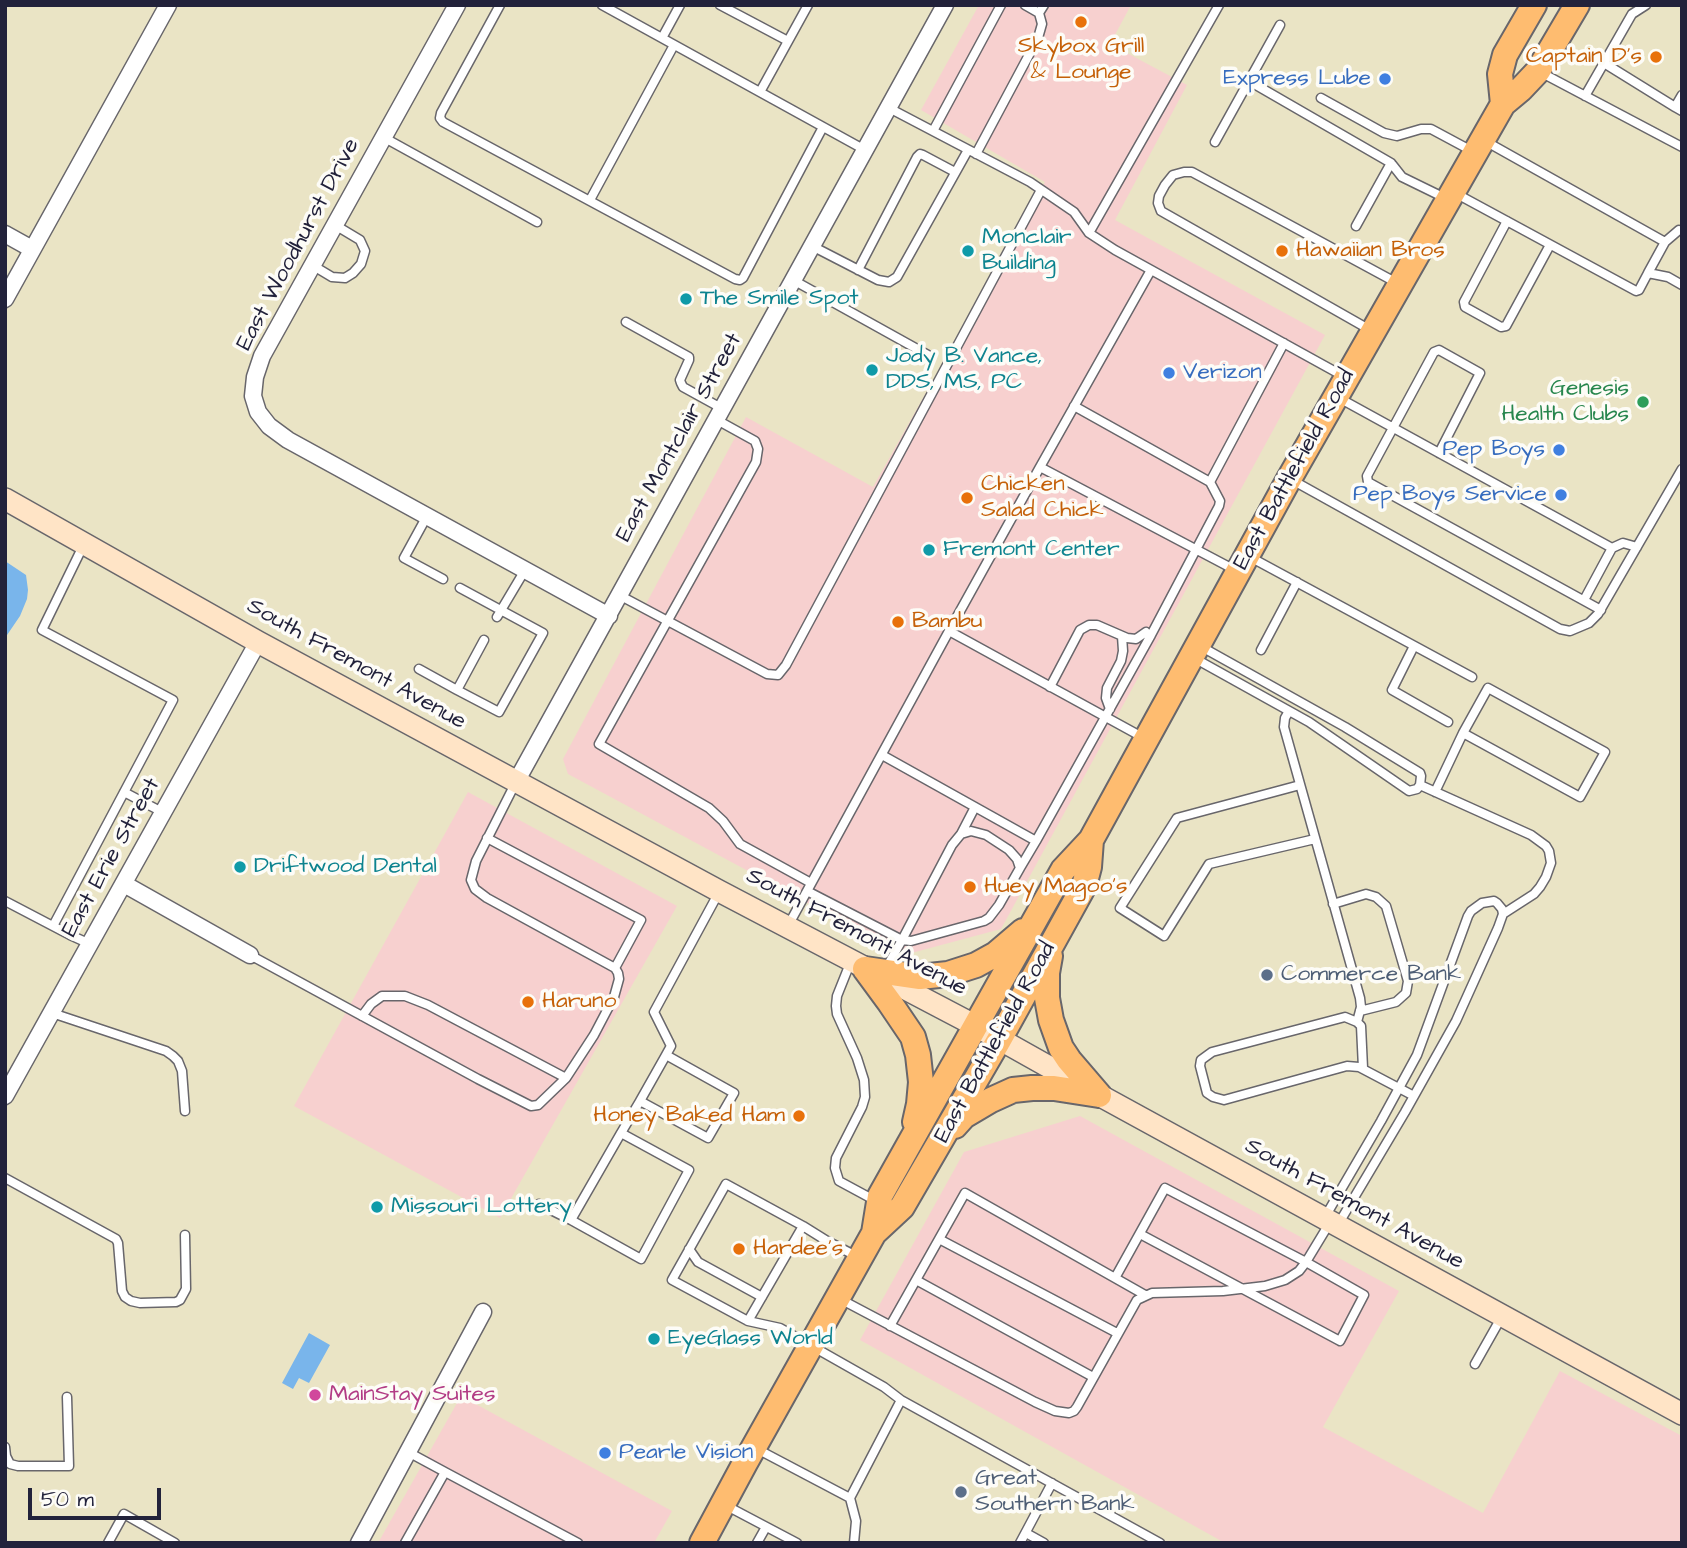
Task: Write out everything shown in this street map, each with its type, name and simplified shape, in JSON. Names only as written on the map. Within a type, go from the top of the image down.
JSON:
[{"type":"main road","points":[[1503,104],[1500,74],[1505,55],[1534,5]]},
{"type":"main road","name":"East Battlefield Road","points":[[874,1233],[880,1196],[1063,870],[1091,840],[1289,479],[1478,146],[1503,104],[1538,71],[1577,5]]},
{"type":"main road","points":[[1538,71],[1577,32],[1594,5]]},
{"type":"main road","name":"South Fremont Avenue","points":[[5,499],[258,642],[719,891],[976,1026],[1682,1414]]},
{"type":"main road","name":"East Battlefield Road","points":[[702,1543],[859,1258],[874,1233],[902,1207],[999,1040],[1084,886],[1091,840]]},
{"type":"main road","points":[[866,967],[920,977],[948,974],[976,965],[996,954],[1036,918]]},
{"type":"main road","points":[[1053,942],[1047,973],[1047,998],[1051,1020],[1061,1048],[1099,1095]]},
{"type":"main road","points":[[866,967],[912,1037],[918,1055],[921,1082],[919,1104],[909,1144]]},
{"type":"main road","points":[[940,1142],[964,1116],[1013,1090],[1054,1088],[1099,1095]]},
{"type":"street","points":[[5,299],[168,5]]},
{"type":"street","name":"East Woodhurst Drive","points":[[457,5],[262,356],[255,377],[253,396],[258,412],[269,426],[288,440],[609,616]]},
{"type":"street","name":"East Montclair Street","points":[[516,782],[945,5]]},
{"type":"street","points":[[5,234],[32,249]]},
{"type":"street","name":"East Erie Street","points":[[5,1097],[258,642]]},
{"type":"street","points":[[124,884],[250,955]]},
{"type":"street","points":[[359,1543],[483,1312]]},
{"type":"lane","points":[[500,5],[441,113],[443,122],[740,280],[823,127]]},
{"type":"lane","points":[[603,5],[865,150]]},
{"type":"lane","points":[[662,38],[680,5]]},
{"type":"lane","points":[[720,5],[788,41]]},
{"type":"lane","points":[[760,92],[808,5]]},
{"type":"lane","points":[[933,131],[1001,5]]},
{"type":"lane","points":[[812,246],[878,280],[889,282],[897,277],[955,172],[972,152],[1038,38],[1042,24],[1041,9],[1025,5]]},
{"type":"lane","points":[[1089,233],[1219,5]]},
{"type":"lane","points":[[1585,96],[1632,14],[1646,5]]},
{"type":"lane","points":[[1215,142],[1280,25]]},
{"type":"lane","points":[[590,200],[674,45]]},
{"type":"lane","points":[[1604,63],[1678,109],[1682,95]]},
{"type":"lane","points":[[1538,71],[1682,147]]},
{"type":"lane","points":[[1249,81],[1391,163],[1402,177],[1507,221],[1636,291],[1665,242],[1679,230],[1682,231]]},
{"type":"lane","points":[[1321,98],[1384,134],[1397,136],[1431,129],[1478,146],[1665,242]]},
{"type":"lane","points":[[889,108],[1041,190],[1073,212],[1089,233],[1284,343],[1394,428],[1612,548]]},
{"type":"lane","points":[[383,137],[537,222]]},
{"type":"lane","points":[[858,270],[917,157],[923,155],[955,172]]},
{"type":"lane","points":[[1356,226],[1391,163]]},
{"type":"lane","points":[[1373,332],[1161,211],[1159,196],[1165,185],[1177,173],[1192,172],[1400,285]]},
{"type":"lane","points":[[619,595],[767,674],[778,675],[786,665],[1041,190]]},
{"type":"lane","points":[[1507,221],[1464,302],[1465,307],[1501,327],[1506,326],[1550,245]]},
{"type":"lane","points":[[312,265],[332,277],[345,278],[361,264],[365,250],[360,240],[334,225]]},
{"type":"lane","points":[[787,927],[1151,270]]},
{"type":"lane","points":[[1648,274],[1668,277],[1682,285]]},
{"type":"lane","points":[[793,280],[928,355]]},
{"type":"lane","points":[[626,322],[689,357],[680,380],[683,387],[755,442],[758,449],[756,462],[599,744],[709,808],[723,821],[740,844],[902,940],[911,941],[984,921],[999,905],[1219,506],[1220,501],[1210,482],[1074,406]]},
{"type":"lane","points":[[1210,482],[1284,343]]},
{"type":"lane","points":[[1439,453],[1480,376],[1480,373],[1439,350],[1434,352],[1367,475],[1368,482],[1601,610]]},
{"type":"lane","points":[[1040,467],[1196,550],[1297,582],[1472,677]]},
{"type":"lane","points":[[1289,479],[1560,628],[1570,631],[1589,623],[1601,610],[1682,469]]},
{"type":"lane","points":[[427,516],[404,558],[443,579]]},
{"type":"lane","points":[[1584,600],[1612,548],[1623,543],[1637,547]]},
{"type":"lane","points":[[53,926],[173,699],[42,630],[85,544]]},
{"type":"lane","points":[[499,614],[525,569]]},
{"type":"lane","points":[[1261,650],[1297,582]]},
{"type":"lane","points":[[419,669],[499,712],[543,633],[499,614],[460,588]]},
{"type":"lane","points":[[1050,687],[1080,630],[1089,625],[1097,625],[1136,639],[1146,632]]},
{"type":"lane","points":[[949,632],[1050,687],[1107,713],[1146,740]]},
{"type":"lane","points":[[1107,713],[1105,698],[1107,688],[1121,661],[1122,636]]},
{"type":"lane","points":[[457,690],[484,640]]},
{"type":"lane","points":[[1414,646],[1392,690],[1448,722]]},
{"type":"lane","points":[[1195,651],[1345,727],[1420,773],[1420,785],[1409,791],[1340,743],[1195,651]]},
{"type":"lane","points":[[1435,792],[1463,733],[1488,688],[1605,752],[1580,797],[1463,733]]},
{"type":"lane","points":[[1289,711],[1284,727],[1360,998],[1357,1021]]},
{"type":"lane","points":[[882,755],[1036,841]]},
{"type":"lane","points":[[250,955],[531,1107],[538,1105],[566,1079],[594,1035],[614,997],[619,979],[615,968],[475,889],[471,880],[476,861],[516,782]]},
{"type":"lane","points":[[1300,785],[1177,818],[1120,908],[1164,936],[1209,864],[1315,839]]},
{"type":"lane","points":[[838,1298],[1035,1402],[1062,1413],[1069,1413],[1074,1411],[1137,1300],[1145,1295],[1265,1286],[1285,1280],[1299,1271],[1414,1096],[1456,1021],[1503,914],[1534,894],[1546,877],[1551,863],[1546,846],[1531,835],[1420,785]]},
{"type":"lane","points":[[124,792],[164,813]]},
{"type":"lane","points":[[879,1202],[839,1181],[836,1175],[836,1158],[865,1097],[858,1058],[837,1014],[837,996],[866,967],[902,940],[975,807]]},
{"type":"lane","points":[[961,834],[971,831],[986,835],[1009,850],[1017,859],[1020,868]]},
{"type":"lane","points":[[488,838],[641,920],[615,968]]},
{"type":"lane","points":[[571,1220],[671,1046],[654,1012],[719,891]]},
{"type":"lane","points":[[1333,904],[1366,894],[1376,897],[1386,906],[1408,982],[1406,993],[1396,1002],[1360,1012]]},
{"type":"lane","points":[[5,901],[90,944]]},
{"type":"lane","points":[[1331,1222],[1424,1038],[1468,916],[1482,904],[1494,901],[1503,914]]},
{"type":"lane","points":[[362,1016],[382,996],[405,996],[428,1005],[566,1079]]},
{"type":"lane","points":[[52,1013],[166,1051],[173,1056],[182,1071],[185,1111]]},
{"type":"lane","points":[[1363,1068],[1363,1031],[1357,1021],[1345,1017],[1212,1052],[1201,1060],[1200,1066],[1207,1093],[1224,1100],[1347,1066],[1363,1068],[1414,1096]]},
{"type":"lane","points":[[640,1101],[708,1138],[715,1127],[734,1093],[666,1055]]},
{"type":"lane","points":[[539,1204],[641,1259],[689,1170],[621,1133]]},
{"type":"lane","points":[[5,1178],[113,1236],[118,1243],[122,1291],[131,1301],[140,1303],[180,1300],[186,1289],[185,1234]]},
{"type":"lane","points":[[859,1258],[726,1184],[672,1279],[748,1321],[780,1328],[884,1387],[901,1400],[1160,1543]]},
{"type":"lane","points":[[1115,1278],[1165,1188],[1364,1295],[1340,1341],[1140,1234]]},
{"type":"lane","points":[[890,1326],[965,1193],[1145,1295]]},
{"type":"lane","points":[[748,1321],[803,1226]]},
{"type":"lane","points":[[939,1239],[1117,1334]]},
{"type":"lane","points":[[689,1249],[698,1262],[762,1297]]},
{"type":"lane","points":[[916,1280],[1093,1377]]},
{"type":"lane","points":[[1475,1364],[1502,1316]]},
{"type":"lane","points":[[5,1447],[10,1464],[69,1466],[67,1397]]},
{"type":"lane","points":[[854,1543],[856,1521],[850,1498],[901,1400]]},
{"type":"lane","points":[[754,1447],[850,1498]]},
{"type":"lane","points":[[408,1452],[578,1543]]},
{"type":"lane","points":[[405,1543],[445,1472]]},
{"type":"lane","points":[[1020,1543],[1052,1483]]},
{"type":"lane","points":[[724,1504],[797,1543]]},
{"type":"lane","points":[[108,1543],[124,1514],[175,1543]]},
{"type":"lane","points":[[757,1543],[766,1527]]},
{"type":"lane","points":[[1026,1532],[1044,1543]]},
{"type":"shaded area","name":"Fremont Center","points":[[979,5],[1131,5],[1110,44],[1187,85],[1115,220],[1325,335],[1001,929],[904,955],[568,774],[563,759],[746,417],[873,487],[1045,182],[921,110]]},
{"type":"shaded area","points":[[468,792],[677,906],[500,1218],[294,1106]]},
{"type":"shaded area","points":[[1080,1116],[1399,1291],[1323,1427],[1483,1513],[1560,1371],[1682,1436],[1682,1543],[1225,1543],[860,1340],[964,1152]]},
{"type":"shaded area","points":[[461,1396],[672,1511],[654,1543],[378,1543]]},
{"type":"water","points":[[5,561],[26,575],[28,590],[20,616],[5,638]]},
{"type":"water","points":[[309,1333],[330,1345],[309,1383],[299,1378],[293,1389],[282,1383]]},
{"type":"place","name":"Skybox Grill & Lounge","points":[[1081,22]]},
{"type":"place","name":"Captain D's","points":[[1656,57]]},
{"type":"place","name":"Express Lube","points":[[1385,79]]},
{"type":"place","name":"Monclair Building","points":[[968,251]]},
{"type":"place","name":"Hawaiian Bros","points":[[1282,251]]},
{"type":"place","name":"The Smile Spot","points":[[686,299]]},
{"type":"place","name":"Jody B. Vance, DDS, MS, PC","points":[[872,370]]},
{"type":"place","name":"Verizon","points":[[1169,373]]},
{"type":"place","name":"Genesis Health Clubs","points":[[1643,402]]},
{"type":"place","name":"Pep Boys","points":[[1559,450]]},
{"type":"place","name":"Pep Boys Service","points":[[1561,495]]},
{"type":"place","name":"Chicken Salad Chick","points":[[967,498]]},
{"type":"place","name":"Fremont Center","points":[[929,550]]},
{"type":"place","name":"Bambu","points":[[898,622]]},
{"type":"place","name":"Driftwood Dental","points":[[240,867]]},
{"type":"place","name":"Huey Magoo's","points":[[970,887]]},
{"type":"place","name":"Commerce Bank","points":[[1267,975]]},
{"type":"place","name":"Haruno","points":[[528,1002]]},
{"type":"place","name":"Honey Baked Ham","points":[[799,1116]]},
{"type":"place","name":"Missouri Lottery","points":[[377,1207]]},
{"type":"place","name":"Hardee's","points":[[739,1249]]},
{"type":"place","name":"EyeGlass World","points":[[654,1339]]},
{"type":"place","name":"MainStay Suites","points":[[315,1395]]},
{"type":"place","name":"Pearle Vision","points":[[605,1453]]},
{"type":"place","name":"Great Southern Bank","points":[[961,1492]]}]
